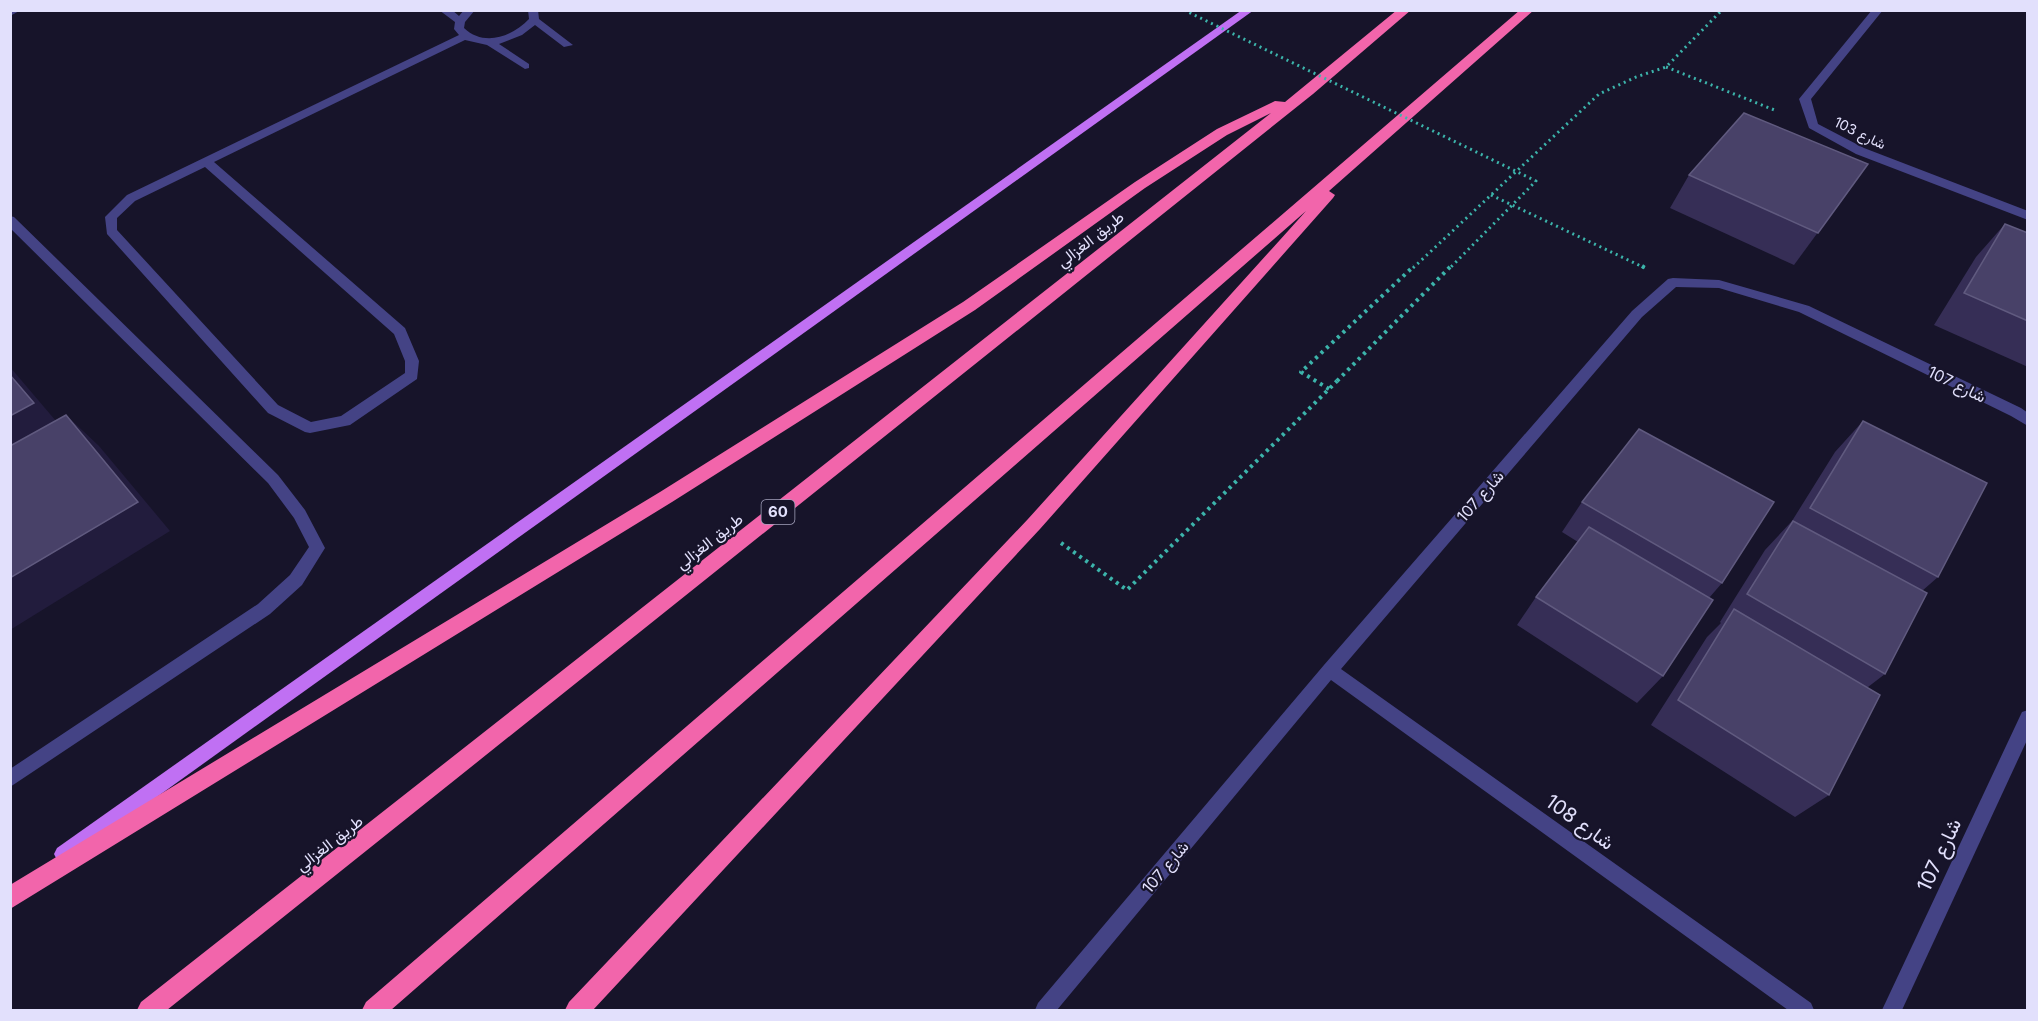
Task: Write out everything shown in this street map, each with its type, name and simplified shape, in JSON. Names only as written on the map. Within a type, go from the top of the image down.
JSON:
[{"type":"highway","name":"طريق الغزالي","points":[[149,1011],[1308,91],[1405,10]]},
{"type":"highway","points":[[374,1011],[1528,10]]},
{"type":"highway","points":[[10,898],[827,396],[969,306],[1140,185],[1222,132],[1308,91]]},
{"type":"highway","points":[[578,1011],[1034,524],[1378,140]]},
{"type":"main road","points":[[10,892],[1243,13]]},
{"type":"street","points":[[10,13],[16,10]]},
{"type":"street","points":[[444,10],[460,21]]},
{"type":"street","points":[[470,10],[460,21],[459,29],[464,36],[474,40],[488,41],[517,35],[528,28],[534,15],[568,45]]},
{"type":"street","name":"شارع 103","points":[[1878,10],[1805,99],[1814,126],[1860,151],[2028,216]]},
{"type":"street","points":[[206,161],[400,331],[412,361],[412,375],[345,421],[310,428],[273,409],[111,231],[111,217],[131,198],[206,161],[464,36]]},
{"type":"street","points":[[488,41],[525,66]]},
{"type":"street","points":[[10,220],[273,479],[300,514],[317,548],[296,580],[264,609],[10,778]]},
{"type":"street","name":"شارع 107","points":[[1045,1011],[1330,670],[1637,314],[1673,282],[1719,284],[1804,309],[2016,412],[2028,421]]},
{"type":"street","name":"شارع 108","points":[[1330,670],[1804,1011]]},
{"type":"street","name":"شارع 107","points":[[1892,1011],[2028,718]]},
{"type":"path","points":[[1034,524],[1127,590],[1536,182],[1185,10]]},
{"type":"path","points":[[1329,389],[1301,372],[1599,94],[1636,77],[1666,67],[1722,10]]},
{"type":"path","points":[[1666,67],[1814,126]]},
{"type":"path","points":[[1491,195],[1673,282]]},
{"type":"building","points":[[1744,113],[1868,164],[1818,233],[1689,175]]},
{"type":"building","points":[[2005,224],[2028,233],[2028,321],[1964,293]]},
{"type":"building","points":[[10,375],[34,403],[10,416]]},
{"type":"building","points":[[66,415],[138,502],[10,578],[10,446]]},
{"type":"building","points":[[1863,421],[1987,483],[1938,577],[1810,508]]},
{"type":"building","points":[[1639,429],[1774,502],[1722,583],[1582,502]]},
{"type":"building","points":[[1793,521],[1927,593],[1885,674],[1747,594]]},
{"type":"building","points":[[1589,527],[1713,600],[1663,676],[1536,597]]},
{"type":"building","points":[[1734,609],[1880,695],[1829,795],[1678,700]]}]
